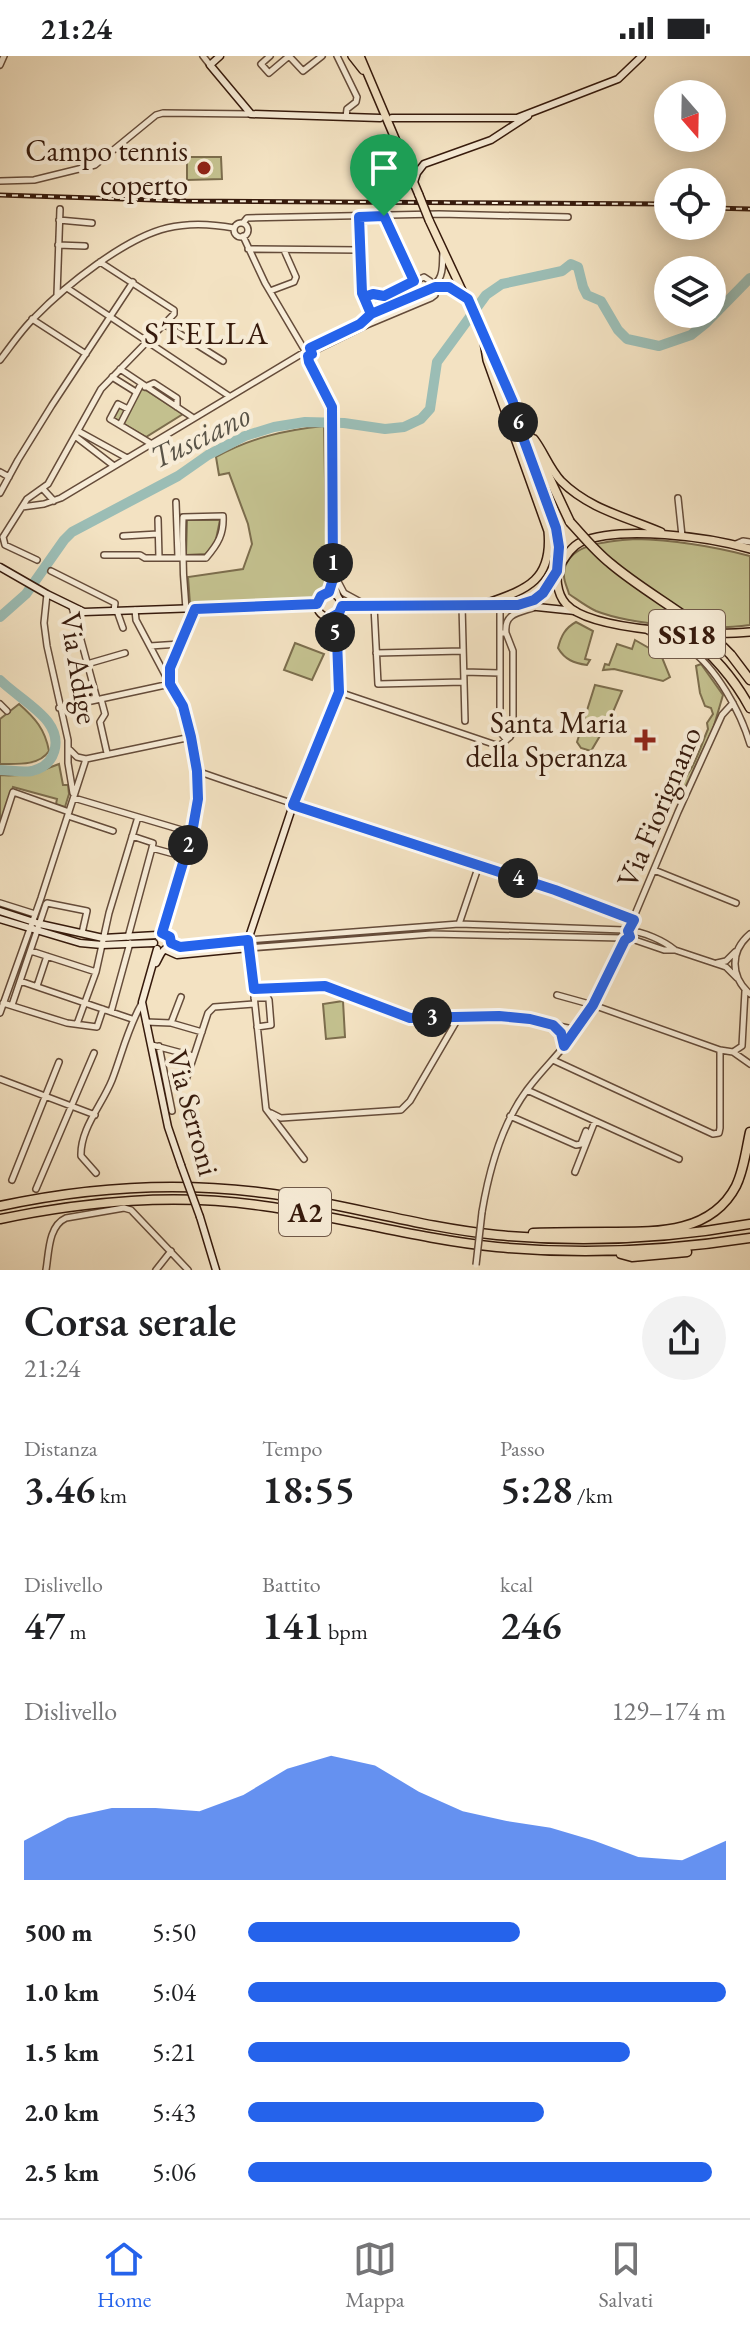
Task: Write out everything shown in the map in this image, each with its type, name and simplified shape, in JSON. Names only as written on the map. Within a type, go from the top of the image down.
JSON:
[{"type":"highway","points":[[523,422],[570,522],[589,544],[611,564],[701,626],[731,655],[750,680]]},
{"type":"highway","points":[[685,634],[699,643],[715,661],[750,708]]},
{"type":"highway","points":[[496,1235],[651,1232],[695,1223],[714,1212],[735,1187],[741,1175],[750,1132]]},
{"type":"highway","name":"A2","points":[[0,1206],[79,1192],[164,1185],[264,1193],[496,1235],[620,1239],[697,1234],[750,1224]]},
{"type":"highway","name":"A2","points":[[0,1219],[81,1204],[123,1200],[205,1200],[263,1206],[493,1246],[608,1251],[632,1257],[704,1250],[750,1240]]},
{"type":"main road","points":[[352,56],[366,74]]},
{"type":"main road","points":[[360,56],[429,220],[513,402],[560,480],[599,508],[667,534]]},
{"type":"main road","points":[[482,605],[532,585],[541,576],[550,547],[548,531],[487,360],[483,332]]},
{"type":"main road","points":[[513,402],[556,528],[561,594],[575,611]]},
{"type":"main road","points":[[557,571],[569,552],[580,542],[618,535],[667,534],[750,549]]},
{"type":"main road","name":"SS18","points":[[575,611],[644,629],[685,634],[750,632]]},
{"type":"street","points":[[0,65],[4,56]]},
{"type":"street","points":[[203,56],[251,114]]},
{"type":"street","points":[[210,65],[220,56]]},
{"type":"street","points":[[270,56],[261,64],[269,73],[289,56],[303,71],[322,56]]},
{"type":"street","points":[[337,56],[357,97],[356,102],[347,109],[346,117]]},
{"type":"street","points":[[392,118],[506,119],[530,114],[618,79],[642,56]]},
{"type":"street","points":[[0,181],[34,180],[95,165],[156,115],[163,113],[380,118]]},
{"type":"street","points":[[414,182],[424,164],[491,140],[530,114]]},
{"type":"street","points":[[57,296],[60,209]]},
{"type":"street","points":[[234,228],[247,218],[439,214],[568,217]]},
{"type":"street","points":[[384,216],[414,281]]},
{"type":"street","points":[[359,217],[364,297],[371,314]]},
{"type":"street","points":[[59,220],[92,223]]},
{"type":"street","points":[[243,223],[248,229],[243,236]]},
{"type":"street","points":[[0,360],[32,319],[57,296],[100,262],[146,236],[169,227],[216,225],[234,228]]},
{"type":"street","points":[[234,228],[235,234],[243,236]]},
{"type":"street","points":[[243,236],[270,291],[307,352],[332,407],[333,576],[342,606],[339,613],[332,617],[322,614],[317,604]]},
{"type":"street","points":[[58,245],[85,246]]},
{"type":"street","points":[[248,249],[359,250]]},
{"type":"street","points":[[270,291],[294,282],[296,277],[284,250]]},
{"type":"street","points":[[432,290],[443,269],[444,250]]},
{"type":"street","points":[[37,560],[5,545],[3,533],[27,499],[48,484],[101,389],[174,314],[174,310],[100,262]]},
{"type":"street","points":[[364,297],[373,294],[384,296],[424,277],[430,281]]},
{"type":"street","points":[[0,493],[133,282]]},
{"type":"street","points":[[22,507],[54,501],[229,396],[360,324],[371,314],[432,290],[449,287],[469,302]]},
{"type":"street","points":[[67,288],[229,396]]},
{"type":"street","points":[[307,352],[431,298],[435,295],[432,290]]},
{"type":"street","points":[[369,324],[374,316],[392,306]]},
{"type":"street","points":[[32,319],[86,354]]},
{"type":"street","points":[[164,324],[223,361]]},
{"type":"street","points":[[120,369],[193,418]]},
{"type":"street","points":[[112,377],[136,392]]},
{"type":"street","points":[[120,425],[136,392],[143,385]]},
{"type":"street","points":[[128,409],[118,404],[110,419],[150,443]]},
{"type":"street","points":[[77,434],[127,458]]},
{"type":"street","points":[[77,434],[114,466]]},
{"type":"street","points":[[0,472],[9,477]]},
{"type":"street","points":[[43,489],[54,501]]},
{"type":"street","points":[[678,498],[682,536]]},
{"type":"street","points":[[176,502],[186,609]]},
{"type":"street","points":[[104,555],[206,558],[220,539],[224,528],[223,516],[183,517],[180,557]]},
{"type":"street","points":[[158,519],[159,558]]},
{"type":"street","points":[[123,536],[158,534]]},
{"type":"street","points":[[735,544],[750,542]]},
{"type":"street","points":[[1,570],[84,612],[317,604]]},
{"type":"street","points":[[51,571],[115,603],[123,628]]},
{"type":"street","points":[[518,605],[534,600],[543,593],[557,571]]},
{"type":"street","points":[[317,604],[321,596],[329,592],[333,576]]},
{"type":"street","points":[[333,576],[344,593],[370,605]]},
{"type":"street","points":[[329,592],[338,596]]},
{"type":"street","name":"Via Adige","points":[[45,593],[47,646],[69,749],[68,763],[74,798]]},
{"type":"street","points":[[370,605],[378,684],[464,682]]},
{"type":"street","points":[[462,605],[465,721]]},
{"type":"street","points":[[500,605],[503,633],[500,732],[506,739]]},
{"type":"street","points":[[342,606],[518,605],[575,611]]},
{"type":"street","points":[[72,607],[87,664],[105,714],[100,722],[107,753]]},
{"type":"street","points":[[339,692],[495,746],[501,744],[513,731],[513,651],[503,633],[511,616],[536,607]]},
{"type":"street","points":[[170,684],[170,668],[195,609]]},
{"type":"street","points":[[135,610],[136,620],[183,706],[197,771],[198,799],[192,833],[160,934]]},
{"type":"street","points":[[304,1159],[266,1109],[249,944],[293,805],[339,692],[337,640],[332,617]]},
{"type":"street","name":"Via Fiorignano","points":[[476,1268],[487,1180],[510,1116],[527,1090],[574,1035],[593,1005],[634,920],[722,715],[732,701],[702,660],[688,648],[644,629]]},
{"type":"street","points":[[150,646],[180,644]]},
{"type":"street","points":[[376,653],[463,651]]},
{"type":"street","points":[[87,664],[125,653]]},
{"type":"street","points":[[464,672],[500,673]]},
{"type":"street","points":[[59,708],[170,684]]},
{"type":"street","points":[[500,686],[513,687]]},
{"type":"street","points":[[732,701],[750,744]]},
{"type":"street","points":[[0,704],[7,711]]},
{"type":"street","points":[[86,759],[191,737]]},
{"type":"street","name":"Via Adige","points":[[35,923],[86,759],[77,757],[69,749]]},
{"type":"street","points":[[197,771],[555,890],[634,920]]},
{"type":"street","points":[[0,832],[13,792],[113,831]]},
{"type":"street","points":[[74,798],[192,833]]},
{"type":"street","points":[[77,1024],[96,972],[138,817]]},
{"type":"street","points":[[111,1012],[153,843],[132,836]]},
{"type":"street","points":[[152,848],[185,857]]},
{"type":"street","points":[[459,924],[479,865]]},
{"type":"street","points":[[654,870],[736,903]]},
{"type":"street","points":[[0,903],[35,923]]},
{"type":"street","points":[[0,1013],[35,923],[47,903],[87,911],[82,934]]},
{"type":"street","points":[[0,911],[80,943],[129,940],[160,934],[170,937],[162,947]]},
{"type":"street","points":[[0,919],[35,923],[102,942]]},
{"type":"street","points":[[12,1005],[31,951],[35,923]]},
{"type":"street","points":[[154,966],[177,955],[249,944],[459,924],[626,935]]},
{"type":"street","points":[[712,963],[729,959],[749,934],[750,927]]},
{"type":"street","points":[[129,940],[162,947],[180,947],[432,934],[626,935],[635,930],[675,950],[726,967],[737,978],[748,992],[742,1046],[742,1054],[748,1063]]},
{"type":"street","name":"Via Serroni","points":[[160,934],[162,947],[142,1002],[155,1045],[168,1127],[216,1270]]},
{"type":"street","points":[[162,947],[177,955]]},
{"type":"street","points":[[737,978],[734,964],[738,948]]},
{"type":"street","points":[[31,951],[96,972]]},
{"type":"street","points":[[37,986],[47,956]]},
{"type":"street","points":[[20,981],[132,1019]]},
{"type":"street","points":[[254,989],[325,986],[410,1018],[518,1017],[553,1025],[574,1035]]},
{"type":"street","points":[[557,995],[733,1052],[748,1063]]},
{"type":"street","points":[[171,1023],[181,997]]},
{"type":"street","points":[[185,1083],[208,1013],[214,1007],[268,998],[271,1025],[257,1027]]},
{"type":"street","points":[[96,1173],[81,1156],[84,1134],[111,1081],[132,1019],[142,1002]]},
{"type":"street","points":[[3,1003],[97,1027],[103,1009]]},
{"type":"street","points":[[270,1112],[281,1118],[401,1110],[410,1101],[460,1016]]},
{"type":"street","points":[[146,1022],[171,1023],[202,1032]]},
{"type":"street","points":[[563,1030],[564,1046]]},
{"type":"street","points":[[155,1045],[193,1056]]},
{"type":"street","points":[[155,1045],[172,1111]]},
{"type":"street","points":[[733,1052],[742,1046]]},
{"type":"street","points":[[552,1060],[713,1134],[719,1133],[720,1128],[720,1050]]},
{"type":"street","points":[[36,1189],[94,1053]]},
{"type":"street","points":[[12,1180],[59,1062]]},
{"type":"street","points":[[0,1079],[95,1115]]},
{"type":"street","points":[[527,1090],[679,1159]]},
{"type":"street","points":[[510,1116],[576,1145],[581,1144],[586,1131]]},
{"type":"street","points":[[575,1172],[595,1121]]},
{"type":"street","points":[[46,1270],[53,1230],[58,1221],[124,1208],[131,1210],[188,1270]]},
{"type":"street","points":[[156,1270],[171,1251]]},
{"type":"shaded area","name":"Campo tennis coperto","points":[[187,157],[221,157],[222,179],[187,180]]},
{"type":"shaded area","points":[[138,385],[183,414],[146,437],[110,416],[117,402],[127,406]]},
{"type":"shaded area","points":[[324,426],[325,589],[317,592],[312,599],[190,604],[188,577],[243,569],[252,544],[229,473],[219,475],[216,457],[268,436]]},
{"type":"shaded area","points":[[187,520],[220,520],[215,544],[206,554],[186,555]]},
{"type":"shaded area","points":[[635,539],[693,544],[750,556],[750,625],[694,627],[629,620],[596,611],[569,594],[564,576],[571,556],[590,546]]},
{"type":"shaded area","points":[[576,622],[593,631],[585,659],[590,660],[587,665],[570,660],[558,648],[564,633]]},
{"type":"shaded area","points":[[635,640],[661,655],[670,677],[663,681],[614,669],[603,670],[605,664],[609,665],[617,644],[632,649]]},
{"type":"shaded area","points":[[295,643],[324,654],[312,680],[284,670]]},
{"type":"shaded area","points":[[701,664],[723,695],[713,729],[683,792],[672,790],[690,771],[713,714],[711,708],[705,706],[700,693],[696,666]]},
{"type":"shaded area","points":[[595,685],[622,691],[591,751],[581,748],[577,742]]},
{"type":"shaded area","points":[[19,704],[38,724],[49,751],[34,762],[0,764],[0,719]]},
{"type":"shaded area","points":[[59,764],[63,785],[68,785],[65,807],[56,804],[57,799],[13,787],[0,826],[0,775],[30,773]]},
{"type":"shaded area","points":[[343,1001],[345,1037],[326,1039],[323,1004]]},
{"type":"waterway","name":"Tusciano","points":[[0,617],[26,594],[72,532],[178,476],[208,455],[245,436],[305,422],[344,423],[385,429],[404,427],[421,419],[430,409],[437,362],[486,295],[502,284],[562,271],[571,264],[578,267],[587,295],[601,301],[627,339],[659,346],[691,335],[750,278]]},
{"type":"waterway","name":"Tusciano","points":[[0,680],[44,717],[55,737],[51,758],[40,768],[28,772],[0,770]]},
{"type":"railway","points":[[0,195],[186,201],[654,204]]},
{"type":"railway","points":[[726,208],[750,209]]},
{"type":"place","name":"Campo tennis coperto","points":[[204,168]]},
{"type":"place","name":"Santa Maria della Speranza","points":[[645,740]]},
{"type":"district","name":"STELLA","points":[[207,333]]},
{"type":"route","points":[[384,216],[359,217],[362,293],[371,314],[363,323],[310,348],[312,354],[308,356],[332,407],[333,579],[329,592],[323,594],[317,604],[195,609],[170,668],[170,684],[183,706],[191,737],[198,799],[192,833],[162,933],[180,947],[248,940],[254,989],[325,986],[410,1018],[499,1016],[530,1019],[553,1025],[561,1033],[564,1046],[593,1005],[625,940],[630,937],[628,931],[634,920],[555,890],[293,805],[339,692],[337,640],[332,617],[339,613],[342,606],[518,605],[534,600],[543,593],[557,571],[559,547],[556,528],[544,491],[518,424],[513,402],[468,299],[449,287],[435,287],[371,314],[364,297],[373,294],[384,296],[414,281],[384,216]]}]
